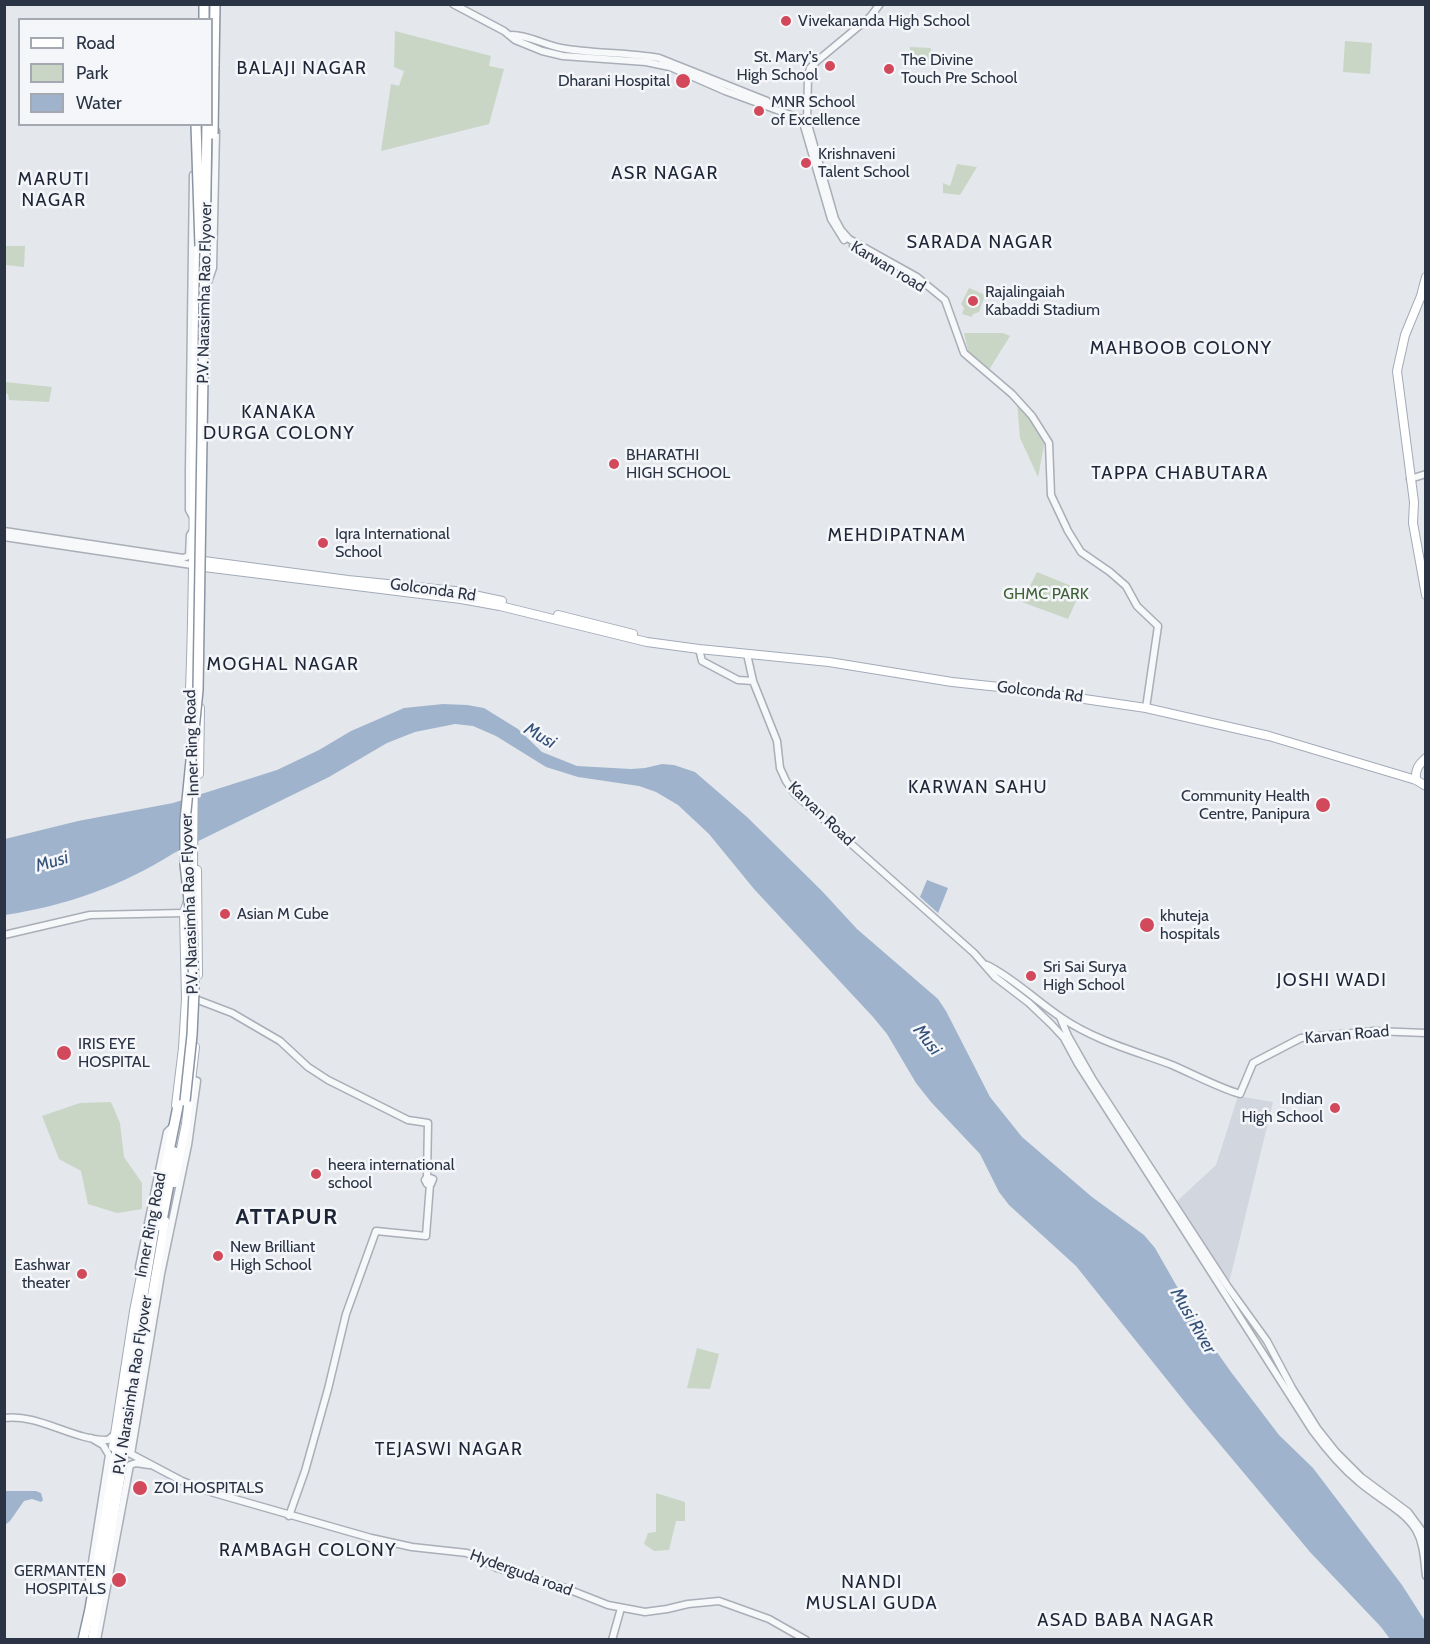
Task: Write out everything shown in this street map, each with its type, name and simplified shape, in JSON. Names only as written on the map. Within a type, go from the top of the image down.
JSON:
[{"type":"highway","points":[[203,252],[213,146],[213,57]]},
{"type":"highway","name":"P.V. Narasimha Rao Flyover","points":[[90,1640],[152,1272],[181,1121],[192,1035],[194,959],[185,864],[185,821],[198,690],[203,252],[198,126]]},
{"type":"highway","name":"P.V. Narasimha Rao Flyover","points":[[83,1640],[158,1206],[179,1101],[186,1034],[189,971],[181,822],[192,690],[203,252],[209,126]]},
{"type":"main road","name":"Inner Ring Road","points":[[197,753],[190,689],[195,297],[199,241],[198,126]]},
{"type":"main road","points":[[204,564],[209,126]]},
{"type":"main road","points":[[1425,277],[1421,296],[1405,335],[1397,371],[1414,502],[1413,523],[1425,595]]},
{"type":"main road","points":[[195,351],[206,351]]},
{"type":"main road","name":"Inner Ring Road","points":[[90,1640],[103,1598],[157,1260],[178,1180],[195,1081],[198,1000],[195,864],[204,564]]},
{"type":"main road","name":"Golconda Rd","points":[[204,564],[455,591],[585,621],[646,637],[657,643],[699,650],[829,662],[952,682],[1146,708],[1269,736],[1416,780],[1425,785]]},
{"type":"main road","points":[[191,609],[203,606]]},
{"type":"main road","points":[[1416,780],[1416,772],[1425,758]]},
{"type":"main road","name":"Inner Ring Road","points":[[83,1640],[132,1326],[176,1106],[186,999],[184,913],[191,891],[195,864]]},
{"type":"street","points":[[453,4],[512,35],[515,40],[534,48],[562,56],[646,62],[670,68],[765,107],[770,106],[804,120]]},
{"type":"street","name":"Karwan road","points":[[880,4],[870,17],[810,68],[808,76],[804,120],[831,219],[845,241],[916,281],[948,306],[964,353],[1012,394],[1032,416],[1049,443],[1051,495],[1068,531],[1081,552],[1126,586],[1137,606],[1158,626],[1146,708]]},
{"type":"street","points":[[193,518],[189,510],[189,393],[193,255],[193,131],[197,126]]},
{"type":"street","points":[[206,288],[213,268],[214,240],[211,126]]},
{"type":"street","points":[[1410,479],[1425,474]]},
{"type":"street","points":[[4,531],[183,558],[189,556],[190,535],[193,530]]},
{"type":"street","points":[[4,537],[192,565]]},
{"type":"street","points":[[699,650],[702,661],[738,680],[753,681]]},
{"type":"street","name":"Karvan Road","points":[[747,654],[753,681],[777,741],[780,768],[795,794],[984,964],[995,977],[1029,1003],[1064,1038],[1078,1064],[1260,1349],[1290,1390]]},
{"type":"street","points":[[4,934],[90,915],[184,913]]},
{"type":"street","name":"Karvan Road","points":[[984,964],[1002,972],[1060,1017],[1110,1043],[1174,1066],[1240,1094],[1253,1063],[1301,1038],[1374,1031],[1425,1033]]},
{"type":"street","points":[[186,999],[198,1000],[232,1013],[280,1041],[308,1067],[328,1080],[408,1120],[428,1123],[428,1177],[433,1179],[430,1184],[426,1236],[376,1231],[346,1314],[309,1458],[289,1516]]},
{"type":"street","points":[[1051,1024],[1056,1023],[1060,1017]]},
{"type":"street","points":[[1060,1017],[1072,1044],[1093,1080],[1228,1287],[1268,1341],[1290,1390],[1312,1430],[1339,1464],[1359,1483],[1402,1515],[1414,1528],[1421,1541],[1425,1576]]},
{"type":"street","name":"Hyderguda road","points":[[178,1180],[131,1454],[182,1481],[289,1516],[402,1544],[467,1553],[497,1568],[560,1586],[621,1608],[645,1612],[718,1601],[769,1619],[806,1640]]},
{"type":"street","points":[[1290,1390],[1336,1452],[1361,1477],[1408,1512],[1422,1531],[1425,1543]]},
{"type":"street","points":[[4,1418],[32,1421],[91,1438],[108,1440],[115,1434]]},
{"type":"street","points":[[91,1438],[107,1448],[109,1455],[91,1581]]},
{"type":"street","points":[[97,1640],[103,1598],[130,1465],[136,1462],[153,1465]]},
{"type":"street","points":[[612,1640],[621,1608]]},
{"type":"shaded area","points":[[1238,1096],[1273,1102],[1228,1287],[1175,1203],[1216,1165]]},
{"type":"green space","points":[[395,31],[491,56],[489,66],[504,69],[489,124],[381,151],[391,84],[399,86],[404,71],[394,67]]},
{"type":"green space","points":[[1345,41],[1372,43],[1370,74],[1343,72]]},
{"type":"green space","points":[[910,47],[931,48],[930,60],[910,60]]},
{"type":"green space","points":[[957,164],[977,167],[960,195],[943,193],[943,183],[950,186]]},
{"type":"green space","points":[[4,246],[25,246],[24,267],[5,265]]},
{"type":"green space","name":"Rajalingaiah Kabaddi Stadium","points":[[969,288],[985,295],[979,312],[973,314],[972,317],[962,314],[964,308],[961,304]]},
{"type":"green space","points":[[964,333],[1003,333],[1010,336],[987,373],[970,359]]},
{"type":"green space","points":[[5,382],[52,387],[49,402],[9,400],[8,394],[5,393]]},
{"type":"green space","points":[[1017,401],[1046,435],[1038,477],[1020,438]]},
{"type":"green space","name":"GHMC PARK","points":[[1037,572],[1081,590],[1068,619],[1022,602]]},
{"type":"green space","points":[[111,1102],[120,1123],[124,1157],[142,1183],[142,1209],[117,1213],[88,1204],[81,1171],[59,1159],[42,1116],[80,1103]]},
{"type":"green space","points":[[697,1348],[719,1354],[710,1389],[687,1388]]},
{"type":"green space","points":[[656,1493],[685,1502],[685,1521],[676,1521],[669,1550],[654,1551],[644,1544],[648,1533],[656,1532]]},
{"type":"water","points":[[443,704],[484,708],[518,729],[542,752],[577,766],[631,769],[662,764],[674,765],[695,772],[747,817],[857,929],[938,999],[990,1097],[1022,1137],[1092,1197],[1144,1235],[1155,1248],[1204,1334],[1231,1372],[1279,1435],[1313,1468],[1402,1585],[1425,1621],[1425,1639],[1390,1639],[1310,1552],[1192,1411],[1076,1266],[1009,1205],[999,1192],[980,1154],[916,1083],[887,1034],[873,1017],[754,889],[709,834],[678,805],[656,792],[639,786],[578,777],[546,767],[496,736],[473,726],[455,724],[415,732],[387,743],[329,777],[113,885],[71,900],[5,915],[5,839],[78,821],[173,803],[277,770],[319,750],[351,731],[404,708]]},
{"type":"water","points":[[927,880],[948,888],[938,913],[920,897]]},
{"type":"water","points":[[5,1491],[36,1491],[41,1493],[43,1500],[41,1502],[32,1499],[24,1501],[5,1525]]},
{"type":"place","name":"Vivekananda High School","points":[[786,21]]},
{"type":"place","name":"St. Mary's High School","points":[[830,66]]},
{"type":"place","name":"The Divine Touch Pre School","points":[[889,69]]},
{"type":"place","name":"Dharani Hospital","points":[[683,81]]},
{"type":"place","name":"MNR School of Excellence","points":[[759,111]]},
{"type":"place","name":"Krishnaveni Talent School","points":[[806,163]]},
{"type":"place","name":"Rajalingaiah Kabaddi Stadium","points":[[973,301]]},
{"type":"place","name":"BHARATHI HIGH SCHOOL","points":[[614,464]]},
{"type":"place","name":"Iqra International School","points":[[323,543]]},
{"type":"place","name":"Community Health Centre, Panipura","points":[[1323,805]]},
{"type":"place","name":"Asian M Cube","points":[[225,914]]},
{"type":"place","name":"khuteja hospitals","points":[[1147,925]]},
{"type":"place","name":"Sri Sai Surya High School","points":[[1031,976]]},
{"type":"place","name":"IRIS EYE HOSPITAL","points":[[64,1053]]},
{"type":"place","name":"Indian High School","points":[[1335,1108]]},
{"type":"place","name":"heera international school","points":[[316,1174]]},
{"type":"place","name":"New Brilliant High School","points":[[218,1256]]},
{"type":"place","name":"Eashwar theater","points":[[82,1274]]},
{"type":"place","name":"ZOI HOSPITALS","points":[[140,1488]]},
{"type":"place","name":"GERMANTEN HOSPITALS","points":[[119,1580]]},
{"type":"district","name":"BALAJI NAGAR","points":[[302,69]]},
{"type":"district","name":"ASR NAGAR","points":[[665,174]]},
{"type":"district","name":"MARUTI NAGAR","points":[[54,190]]},
{"type":"district","name":"SARADA NAGAR","points":[[980,243]]},
{"type":"district","name":"MAHBOOB COLONY","points":[[1181,349]]},
{"type":"district","name":"KANAKA DURGA COLONY","points":[[279,423]]},
{"type":"district","name":"TAPPA CHABUTARA","points":[[1180,474]]},
{"type":"district","name":"MEHDIPATNAM","points":[[897,536]]},
{"type":"district","name":"MOGHAL NAGAR","points":[[283,665]]},
{"type":"district","name":"KARWAN SAHU","points":[[978,788]]},
{"type":"district","name":"JOSHI WADI","points":[[1332,981]]},
{"type":"district","name":"ATTAPUR","points":[[287,1218]]},
{"type":"district","name":"TEJASWI NAGAR","points":[[449,1450]]},
{"type":"district","name":"RAMBAGH COLONY","points":[[308,1551]]},
{"type":"district","name":"NANDI MUSLAI GUDA","points":[[872,1593]]},
{"type":"district","name":"ASAD BABA NAGAR","points":[[1126,1621]]},
{"type":"water label","name":"Musi","points":[[540,736]]},
{"type":"water label","name":"Musi","points":[[52,862]]},
{"type":"water label","name":"Musi","points":[[927,1040]]},
{"type":"water label","name":"Musi River","points":[[1193,1321]]}]
